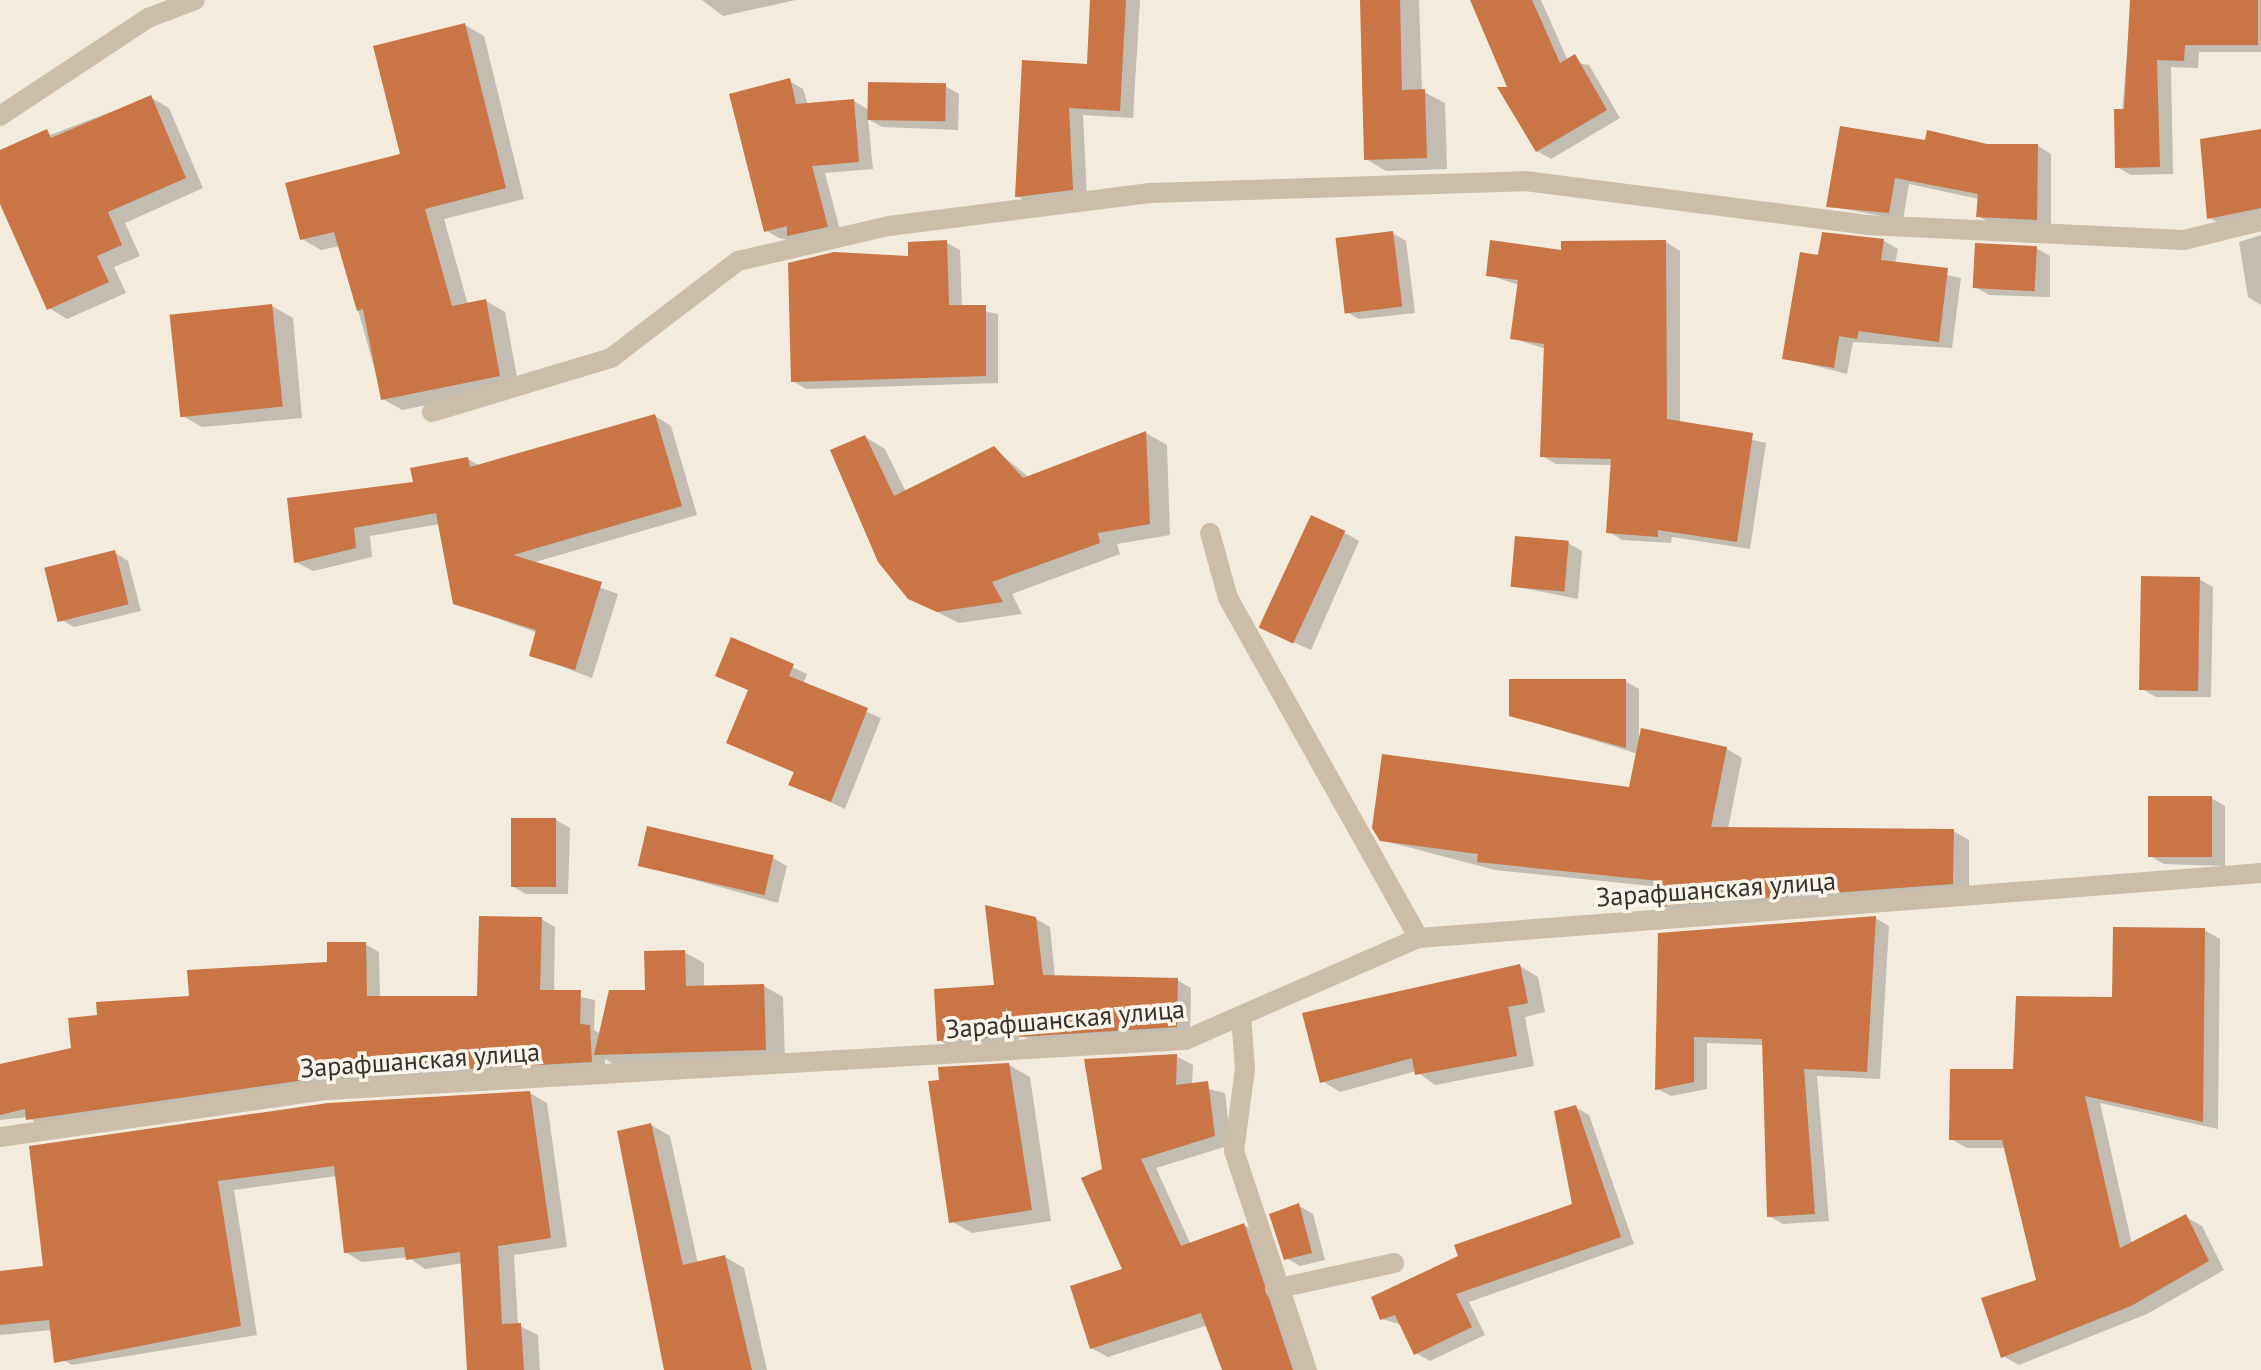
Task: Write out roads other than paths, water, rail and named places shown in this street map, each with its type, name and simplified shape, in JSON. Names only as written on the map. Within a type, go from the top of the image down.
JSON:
[{"type":"street","points":[[0,116],[148,18],[195,0]]},
{"type":"street","points":[[432,412],[611,358],[738,261],[889,226],[1150,193],[1525,181],[1867,225],[2184,240],[2261,221]]},
{"type":"street","points":[[1210,533],[1228,598],[1419,938]]},
{"type":"street","name":"Зарафшанская улица","points":[[0,1137],[327,1090],[1185,1040],[1419,938],[2261,873]]},
{"type":"street","points":[[1241,1016],[1245,1069],[1234,1151],[1275,1289],[1307,1370]]},
{"type":"street","points":[[1275,1289],[1394,1263]]}]
